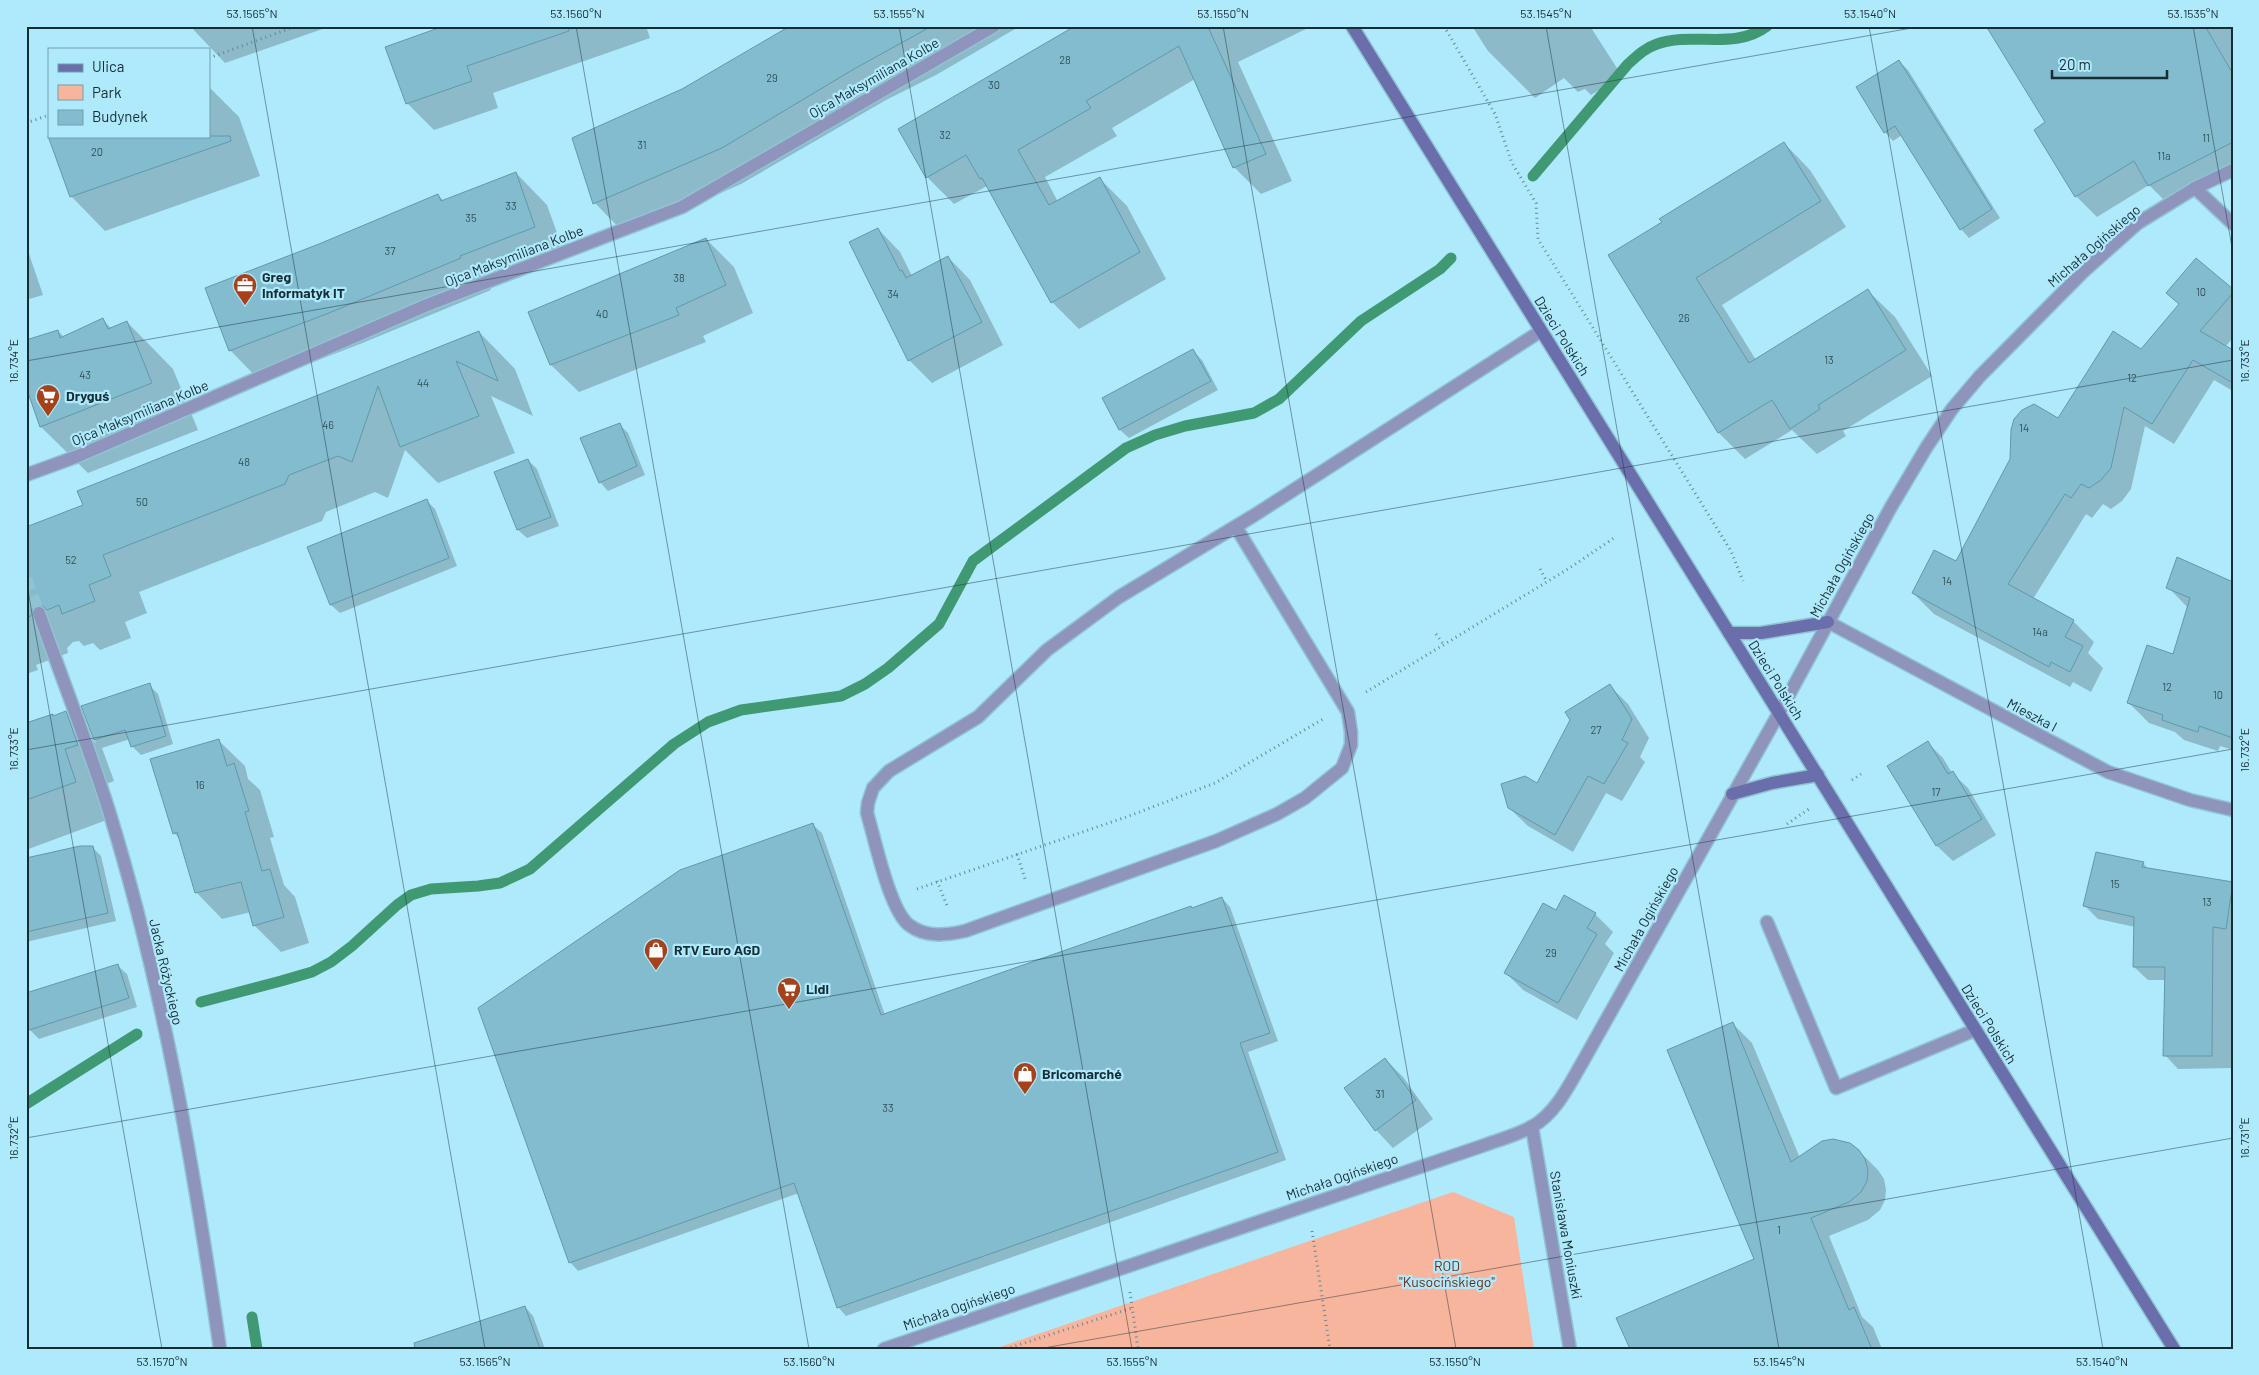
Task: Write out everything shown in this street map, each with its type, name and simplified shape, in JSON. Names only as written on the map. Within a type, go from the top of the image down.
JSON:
[{"type":"street","name":"Ojca Maksymiliana Kolbe","points":[[26,475],[78,456],[427,305],[682,207],[994,26]]},
{"type":"street","name":"Dzieci Polskich","points":[[1352,26],[2174,1349]]},
{"type":"street","name":"Michała Ogińskiego","points":[[884,1349],[1473,1149],[1532,1127],[1553,1109],[1566,1091],[1926,448],[1952,409],[1980,376],[2084,272],[2138,223],[2195,188],[2233,170]]},
{"type":"street","points":[[2195,188],[2233,224]]},
{"type":"street","points":[[1236,527],[1348,712],[1351,732],[1350,745],[1342,768],[1305,798],[1277,814],[1216,842],[966,931],[949,934],[927,933],[910,926],[902,917],[891,893],[867,813],[873,788],[881,778],[908,757],[932,746],[978,717],[1046,650],[1119,597],[1236,527],[1541,331]]},
{"type":"street","name":"Jacka Różyckiego","points":[[39,613],[108,810],[138,918],[168,1043],[220,1349]]},
{"type":"street","points":[[1729,633],[1761,633],[1828,622]]},
{"type":"street","name":"Mieszka I","points":[[1828,622],[2108,772],[2190,800],[2233,810]]},
{"type":"street","points":[[1732,794],[1772,783],[1818,775]]},
{"type":"street","points":[[1767,922],[1836,1088],[1975,1030]]},
{"type":"street","name":"Stanisława Moniuszki","points":[[1532,1127],[1570,1349]]},
{"type":"path","points":[[210,58],[291,28],[302,26]]},
{"type":"path","points":[[1444,26],[1496,114],[1512,163],[1536,203],[1538,239],[1731,551],[1743,580]]},
{"type":"path","points":[[26,123],[48,115]]},
{"type":"path","points":[[891,893],[908,892],[1130,816],[1215,783],[1548,582],[1614,538]]},
{"type":"path","points":[[1540,569],[1548,582]]},
{"type":"path","points":[[1436,634],[1444,645]]},
{"type":"path","points":[[1314,1240],[1330,1349]]},
{"type":"path","points":[[1132,1302],[1138,1349]]},
{"type":"path","points":[[1006,1349],[1132,1308]]},
{"type":"green space","name":"ROD \"Kusocińskiego\"","points":[[1453,1192],[1514,1217],[1534,1349],[994,1349]]},
{"type":"building","points":[[444,26],[568,26],[569,31],[467,66],[472,81],[406,104],[385,47]]},
{"type":"building","points":[[790,26],[932,26],[854,69],[722,148],[593,204],[572,138],[682,89]]},
{"type":"building","points":[[1075,26],[1213,26],[1209,29],[1266,154],[1233,168],[1179,46],[1086,101],[1091,108],[1018,150],[1049,205],[1100,177],[1140,252],[1051,303],[982,178],[980,179],[966,155],[926,178],[898,129]]},
{"type":"building","points":[[1986,26],[2205,26],[2233,74],[2233,142],[2148,186],[2134,161],[2075,197],[2034,130],[2045,122]]},
{"type":"building","points":[[1899,60],[1992,209],[1960,230],[1895,126],[1884,133],[1856,87]]},
{"type":"building","points":[[210,136],[230,136],[231,141],[70,197],[49,138],[210,138]]},
{"type":"building","points":[[1784,142],[1821,201],[1696,278],[1749,363],[1868,289],[1906,350],[1818,405],[1820,409],[1790,429],[1772,400],[1718,433],[1608,255],[1662,222],[1659,219]]},
{"type":"building","points":[[516,172],[535,227],[460,256],[461,258],[329,313],[229,351],[205,288],[319,244],[438,194],[441,201]]},
{"type":"building","points":[[878,228],[900,271],[902,270],[906,278],[948,256],[982,322],[908,361],[849,242]]},
{"type":"building","points":[[706,238],[726,285],[676,308],[679,315],[550,365],[528,312]]},
{"type":"building","points":[[2196,258],[2233,289],[2233,293],[2200,331],[2233,350],[2233,383],[2193,360],[2152,424],[2124,407],[2111,468],[2101,480],[2089,488],[2081,484],[2071,498],[2065,494],[2008,584],[2074,620],[2065,637],[2083,646],[2070,672],[2051,662],[2049,667],[1912,593],[1934,550],[1956,561],[2010,459],[2011,430],[2014,419],[2022,410],[2034,404],[2058,418],[2113,331],[2141,349],[2179,304],[2166,293]]},
{"type":"building","points":[[103,318],[108,329],[127,321],[152,383],[40,427],[26,387],[26,340],[58,330],[60,338]]},
{"type":"building","points":[[479,331],[498,381],[456,361],[479,416],[400,447],[378,386],[352,462],[338,456],[289,475],[285,484],[103,555],[111,576],[89,585],[95,601],[62,614],[59,605],[47,610],[37,605],[33,608],[31,616],[26,618],[26,527],[83,505],[77,491]]},
{"type":"building","points":[[1193,349],[1211,381],[1119,430],[1102,398]]},
{"type":"building","points":[[620,423],[637,466],[599,483],[580,438]]},
{"type":"building","points":[[528,459],[551,517],[517,530],[494,472]]},
{"type":"building","points":[[427,499],[449,558],[330,605],[307,547]]},
{"type":"building","points":[[2177,557],[2233,582],[2233,738],[2199,726],[2198,732],[2179,726],[2162,720],[2163,715],[2127,703],[2147,645],[2173,654],[2190,598],[2166,588]]},
{"type":"building","points":[[150,683],[166,736],[131,747],[125,730],[94,740],[81,706]]},
{"type":"building","points":[[1610,684],[1632,719],[1622,740],[1628,743],[1604,784],[1588,776],[1555,835],[1508,808],[1501,784],[1525,776],[1537,783],[1570,720],[1565,712]]},
{"type":"building","points":[[66,711],[78,745],[65,749],[76,782],[26,800],[26,723]]},
{"type":"building","points":[[219,739],[227,766],[234,763],[249,811],[245,812],[262,871],[270,869],[284,917],[253,926],[241,882],[195,893],[177,832],[173,834],[150,759]]},
{"type":"building","points":[[1928,741],[1948,774],[1953,771],[1982,819],[1936,846],[1887,766]]},
{"type":"building","points":[[813,823],[881,1015],[1191,906],[1192,908],[1222,897],[1270,1033],[1240,1043],[1278,1152],[837,1308],[794,1183],[569,1263],[478,1008],[680,870]]},
{"type":"building","points":[[80,846],[93,846],[108,913],[26,932],[26,858]]},
{"type":"building","points":[[2096,852],[2144,862],[2142,867],[2233,882],[2226,929],[2213,927],[2212,1056],[2163,1056],[2165,967],[2133,967],[2134,917],[2083,906]]},
{"type":"building","points":[[1564,895],[1596,913],[1587,928],[1597,934],[1558,1003],[1504,973],[1543,903],[1556,910]]},
{"type":"building","points":[[118,964],[129,998],[26,1031],[26,993]]},
{"type":"building","points":[[1733,1022],[1791,1162],[1822,1141],[1833,1139],[1850,1143],[1859,1150],[1865,1159],[1868,1170],[1867,1181],[1861,1192],[1849,1202],[1811,1218],[1849,1310],[1854,1307],[1872,1349],[1630,1349],[1616,1318],[1754,1259],[1667,1050]]},
{"type":"building","points":[[1385,1058],[1416,1100],[1375,1131],[1344,1088]]},
{"type":"building","points":[[525,1306],[540,1349],[415,1349],[414,1343]]},
{"type":"waterway","points":[[1533,176],[1628,64],[1645,50],[1657,44],[1685,39],[1741,38],[1767,26]]},
{"type":"waterway","points":[[201,1002],[312,972],[331,962],[352,946],[397,905],[411,895],[431,889],[500,883],[530,869],[674,744],[708,722],[741,710],[841,696],[865,684],[888,668],[939,624],[973,561],[1126,448],[1155,435],[1185,426],[1254,413],[1279,399],[1361,321],[1440,269],[1451,258]]},
{"type":"waterway","points":[[26,1104],[137,1034]]},
{"type":"waterway","points":[[252,1317],[257,1349]]},
{"type":"tunnel","points":[[26,579],[39,613]]},
{"type":"place","name":"Greg Informatyk IT","points":[[245,306]]},
{"type":"place","name":"Dryguś","points":[[48,417]]},
{"type":"place","name":"RTV Euro AGD","points":[[656,971]]},
{"type":"place","name":"Lidl","points":[[789,1010]]},
{"type":"place","name":"Bricomarché","points":[[1025,1095]]}]
